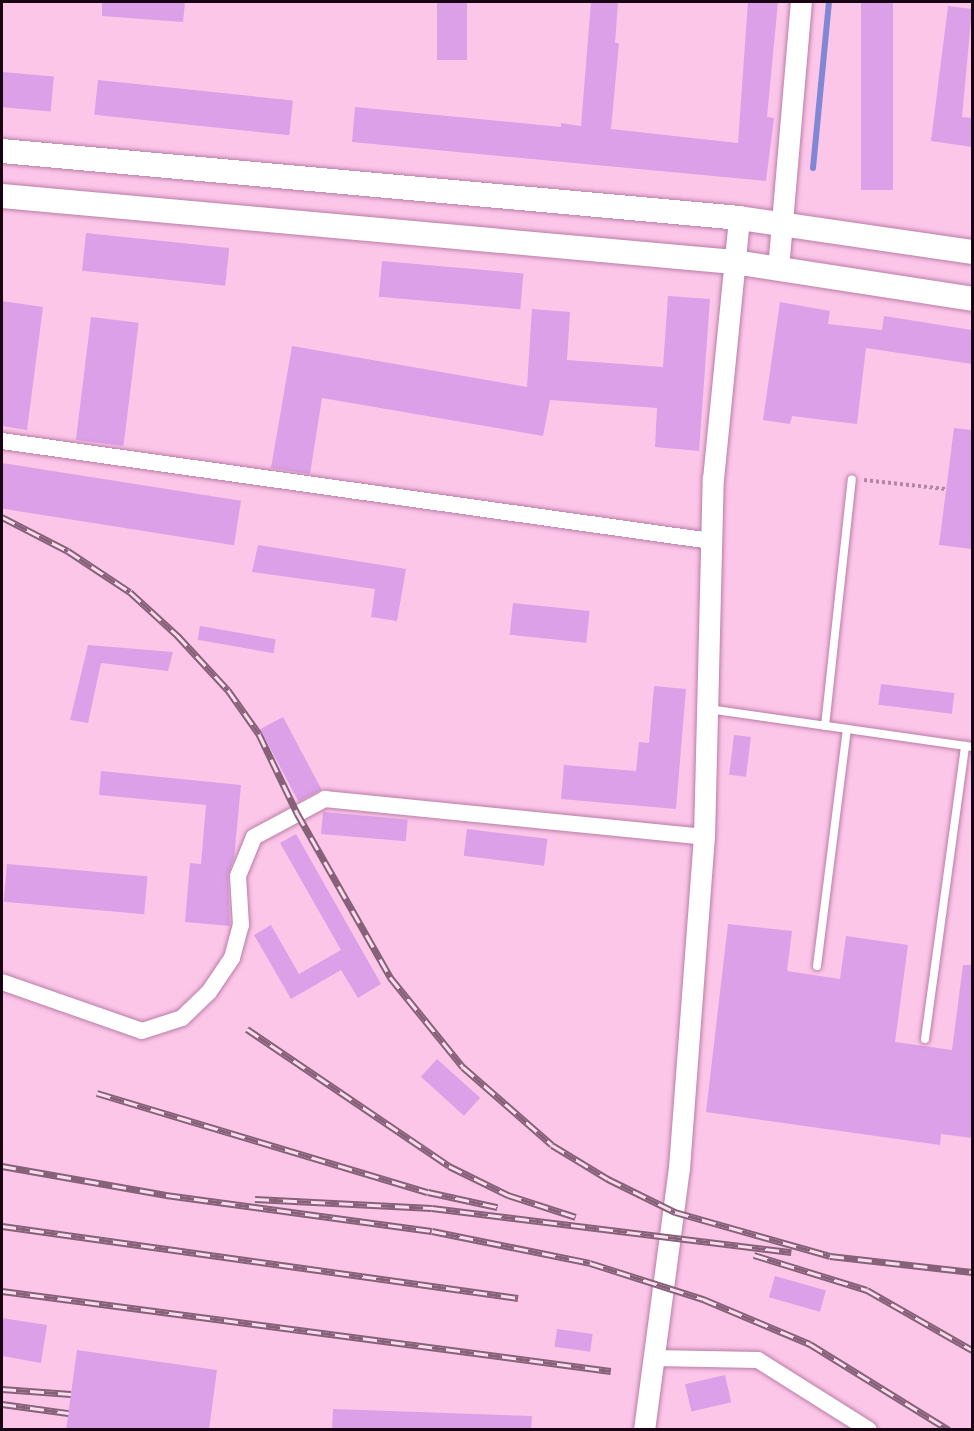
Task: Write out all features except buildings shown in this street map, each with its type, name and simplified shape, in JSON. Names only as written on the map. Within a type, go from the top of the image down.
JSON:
[{"type":"main road","points":[[2,151],[782,222],[972,252]]},
{"type":"main road","points":[[2,196],[734,262],[972,299]]},
{"type":"street","points":[[778,269],[801,2]]},
{"type":"street","points":[[644,1430],[679,1168],[704,837],[711,541],[717,424],[739,218]]},
{"type":"street","points":[[2,441],[711,541]]},
{"type":"street","points":[[2,982],[142,1031],[182,1018],[209,992],[232,958],[241,925],[238,876],[254,837],[325,799],[704,837]]},
{"type":"street","points":[[654,1358],[758,1360],[869,1430]]},
{"type":"lane","points":[[825,726],[852,478]]},
{"type":"lane","points":[[707,708],[969,747],[925,1040]]},
{"type":"lane","points":[[817,966],[847,729]]},
{"type":"path","points":[[852,478],[946,489]]},
{"type":"waterway","points":[[813,168],[829,2]]},
{"type":"railway","points":[[2,517],[68,551],[130,592],[177,635],[228,690],[259,734],[297,813],[390,977],[463,1067],[552,1145],[608,1179],[675,1212],[830,1256],[972,1272]]},
{"type":"railway","points":[[247,1029],[449,1166],[508,1195],[576,1217]]},
{"type":"railway","points":[[97,1093],[428,1192],[497,1207]]},
{"type":"railway","points":[[2,1166],[166,1195],[432,1231],[590,1263],[703,1299],[810,1344],[949,1430]]},
{"type":"railway","points":[[255,1199],[432,1208],[791,1252]]},
{"type":"railway","points":[[2,1226],[518,1298]]},
{"type":"railway","points":[[754,1255],[867,1290],[972,1350]]},
{"type":"railway","points":[[2,1291],[611,1371]]},
{"type":"railway","points":[[2,1389],[71,1394]]},
{"type":"railway","points":[[2,1404],[68,1413]]}]
